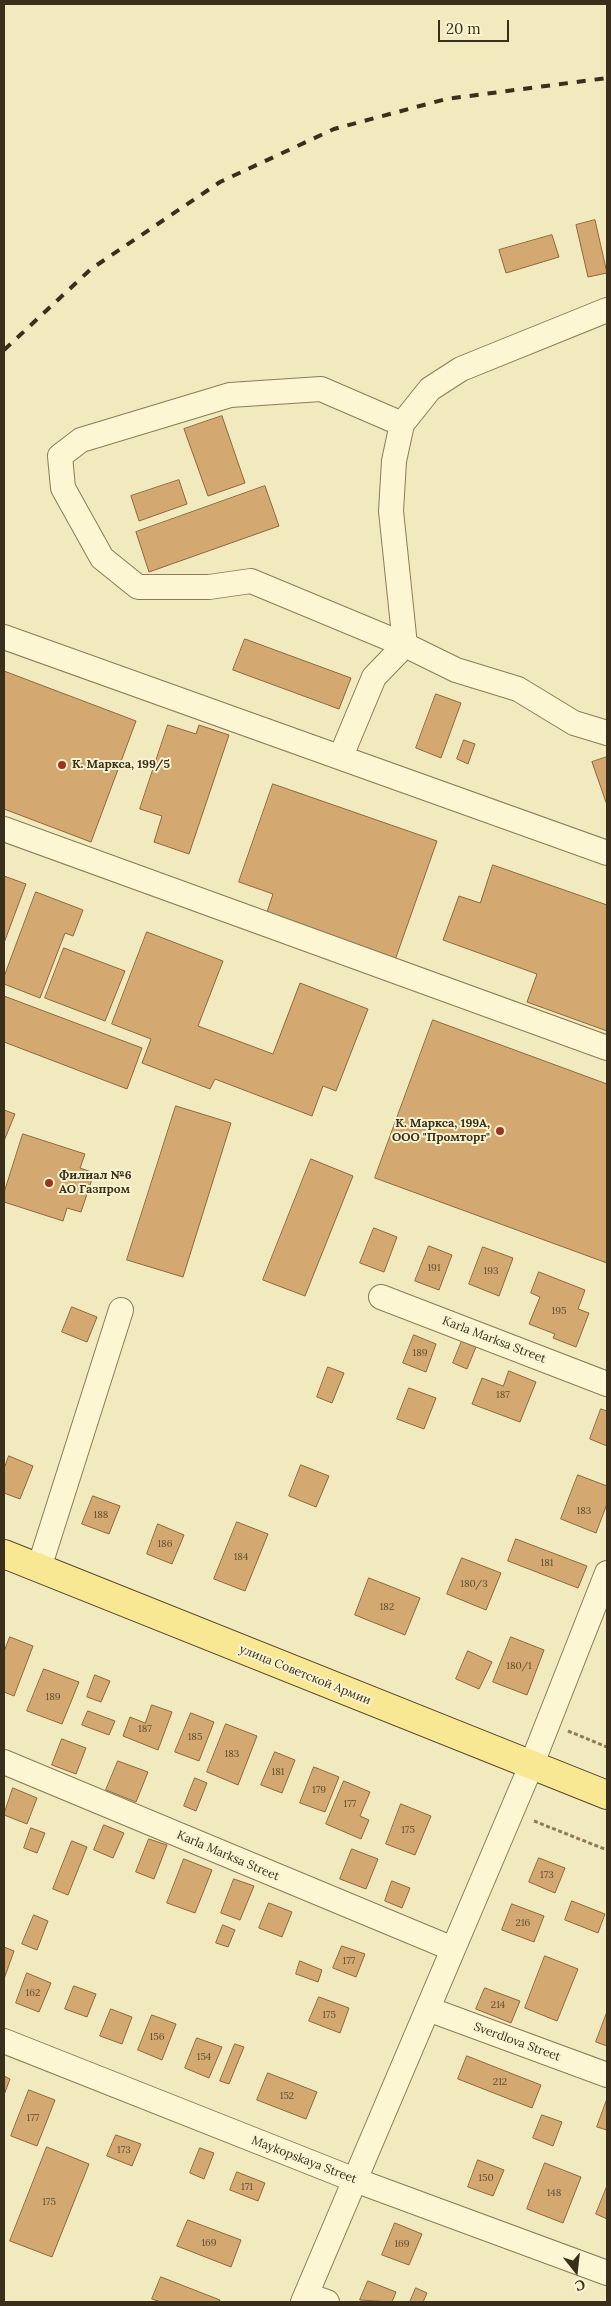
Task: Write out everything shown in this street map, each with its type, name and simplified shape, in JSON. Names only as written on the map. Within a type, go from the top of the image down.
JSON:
[{"type":"main road","name":"улица Советской Армии","points":[[4,1554],[607,1795]]},
{"type":"street","points":[[405,645],[391,511],[394,461],[402,424],[430,389],[461,369],[607,310]]},
{"type":"street","points":[[402,424],[321,390],[230,395],[81,440],[60,456],[63,488],[102,558],[138,587],[209,587],[250,581],[405,645],[456,670],[518,689],[574,723],[607,734]]},
{"type":"street","points":[[4,637],[607,853]]},
{"type":"street","points":[[340,756],[374,677],[405,645]]},
{"type":"street","points":[[4,829],[607,1048]]},
{"type":"street","name":"Karla Marksa Street","points":[[381,1297],[607,1384]]},
{"type":"street","points":[[39,1568],[121,1310]]},
{"type":"street","points":[[312,2300],[355,2180],[531,1766],[607,1573]]},
{"type":"street","name":"Karla Marksa Street","points":[[4,1762],[453,1949]]},
{"type":"street","name":"Sverdlova Street","points":[[428,2010],[607,2075]]},
{"type":"street","name":"Maykopskaya Street","points":[[4,2041],[355,2180],[607,2273]]},
{"type":"path","points":[[548,1724],[607,1747]]},
{"type":"path","points":[[511,1812],[607,1850]]},
{"type":"building","points":[[595,220],[607,273],[588,277],[576,225]]},
{"type":"building","points":[[552,235],[559,257],[506,273],[499,250]]},
{"type":"building","points":[[222,416],[245,483],[208,496],[184,429]]},
{"type":"building","points":[[179,480],[187,504],[139,521],[131,496]]},
{"type":"building","points":[[265,486],[279,526],[149,572],[136,532]]},
{"type":"building","points":[[245,639],[351,678],[339,709],[233,670]]},
{"type":"building","name":"К. Маркса, 199/5","points":[[4,671],[136,721],[91,842],[4,809]]},
{"type":"building","points":[[436,694],[461,703],[441,758],[416,748]]},
{"type":"building","points":[[168,725],[196,734],[199,725],[229,735],[189,854],[154,842],[162,816],[140,809]]},
{"type":"building","points":[[464,740],[475,744],[468,764],[457,759]]},
{"type":"building","points":[[607,757],[607,805],[592,762]]},
{"type":"building","points":[[273,784],[437,841],[394,963],[265,918],[273,894],[239,882]]},
{"type":"building","points":[[493,865],[607,905],[607,1031],[527,1002],[537,974],[443,940],[459,896],[480,903]]},
{"type":"building","points":[[4,876],[26,884],[4,943]]},
{"type":"building","points":[[36,892],[83,910],[73,936],[65,933],[40,998],[4,984],[4,977]]},
{"type":"building","points":[[147,932],[223,961],[198,1026],[273,1054],[300,983],[368,1009],[336,1091],[323,1086],[312,1116],[215,1079],[210,1089],[142,1063],[151,1039],[112,1024]]},
{"type":"building","points":[[64,948],[125,971],[105,1021],[45,998]]},
{"type":"building","points":[[4,996],[142,1048],[127,1089],[4,1042]]},
{"type":"building","name":"К. Маркса, 199А, ООО \"Промторг\"","points":[[433,1020],[607,1084],[607,1263],[375,1178]]},
{"type":"building","points":[[176,1106],[231,1123],[183,1277],[127,1260]]},
{"type":"building","points":[[4,1110],[15,1114],[4,1141]]},
{"type":"building","name":"Филиал №6 АО Газпром","points":[[23,1134],[85,1154],[80,1168],[94,1173],[81,1212],[67,1208],[63,1221],[4,1202],[4,1193]]},
{"type":"building","points":[[311,1159],[353,1176],[305,1296],[263,1280]]},
{"type":"building","points":[[374,1228],[397,1237],[384,1272],[360,1263]]},
{"type":"building","points":[[429,1246],[452,1255],[439,1290],[415,1281]]},
{"type":"building","points":[[483,1247],[513,1258],[499,1296],[469,1284]]},
{"type":"building","points":[[539,1272],[585,1290],[578,1309],[589,1313],[576,1347],[553,1338],[555,1334],[529,1324],[540,1297],[531,1293]]},
{"type":"building","points":[[72,1307],[97,1317],[87,1342],[62,1332]]},
{"type":"building","points":[[414,1335],[436,1344],[426,1372],[403,1363]]},
{"type":"building","points":[[462,1341],[476,1347],[467,1369],[453,1363]]},
{"type":"building","points":[[328,1367],[344,1373],[332,1403],[317,1397]]},
{"type":"building","points":[[509,1371],[536,1382],[520,1422],[472,1404],[482,1378],[503,1386]]},
{"type":"building","points":[[409,1388],[436,1398],[424,1429],[397,1419]]},
{"type":"building","points":[[601,1409],[607,1411],[607,1446],[590,1439]]},
{"type":"building","points":[[9,1456],[33,1466],[20,1499],[4,1493],[4,1469]]},
{"type":"building","points":[[301,1465],[329,1476],[316,1507],[289,1496]]},
{"type":"building","points":[[578,1475],[607,1486],[607,1504],[596,1533],[561,1519]]},
{"type":"building","points":[[93,1496],[120,1506],[109,1534],[82,1524]]},
{"type":"building","points":[[237,1522],[268,1534],[245,1591],[214,1579]]},
{"type":"building","points":[[158,1524],[184,1535],[172,1564],[147,1554]]},
{"type":"building","points":[[516,1539],[587,1566],[578,1588],[508,1561]]},
{"type":"building","points":[[462,1558],[501,1573],[486,1610],[447,1594]]},
{"type":"building","points":[[369,1578],[420,1598],[405,1635],[355,1615]]},
{"type":"building","points":[[10,1637],[33,1646],[14,1696],[4,1692],[4,1652]]},
{"type":"building","points":[[511,1637],[544,1650],[527,1695],[493,1682]]},
{"type":"building","points":[[468,1651],[492,1662],[479,1689],[456,1679]]},
{"type":"building","points":[[44,1669],[79,1682],[62,1724],[27,1711]]},
{"type":"building","points":[[95,1675],[110,1681],[101,1702],[87,1697]]},
{"type":"building","points":[[152,1705],[172,1712],[158,1750],[123,1736],[130,1717],[145,1723]]},
{"type":"building","points":[[88,1711],[115,1721],[109,1735],[82,1725]]},
{"type":"building","points":[[191,1713],[214,1722],[199,1761],[175,1752]]},
{"type":"building","points":[[226,1724],[257,1736],[238,1785],[207,1772]]},
{"type":"building","points":[[62,1739],[86,1748],[76,1774],[52,1765]]},
{"type":"building","points":[[275,1752],[295,1760],[282,1793],[261,1785]]},
{"type":"building","points":[[118,1761],[148,1772],[136,1802],[106,1790]]},
{"type":"building","points":[[314,1767],[339,1777],[325,1812],[300,1803]]},
{"type":"building","points":[[195,1778],[207,1783],[196,1811],[184,1806]]},
{"type":"building","points":[[344,1781],[370,1792],[360,1816],[369,1820],[361,1839],[326,1824]]},
{"type":"building","points":[[13,1788],[37,1798],[27,1824],[4,1815]]},
{"type":"building","points":[[401,1804],[431,1816],[415,1855],[386,1844]]},
{"type":"building","points":[[104,1825],[124,1833],[113,1858],[94,1850]]},
{"type":"building","points":[[31,1828],[45,1833],[37,1853],[24,1848]]},
{"type":"building","points":[[149,1839],[167,1845],[154,1879],[136,1872]]},
{"type":"building","points":[[72,1841],[87,1847],[68,1895],[53,1889]]},
{"type":"building","points":[[352,1849],[378,1859],[366,1889],[340,1879]]},
{"type":"building","points":[[539,1858],[565,1868],[555,1893],[529,1882]]},
{"type":"building","points":[[184,1859],[212,1870],[195,1913],[167,1903]]},
{"type":"building","points":[[234,1879],[254,1886],[240,1920],[221,1913]]},
{"type":"building","points":[[392,1881],[410,1888],[402,1908],[385,1901]]},
{"type":"building","points":[[572,1901],[605,1914],[598,1933],[565,1920]]},
{"type":"building","points":[[269,1903],[292,1912],[282,1937],[259,1928]]},
{"type":"building","points":[[512,1904],[544,1916],[534,1942],[502,1930]]},
{"type":"building","points":[[34,1915],[48,1921],[37,1950],[22,1944]]},
{"type":"building","points":[[223,1925],[235,1930],[228,1947],[216,1943]]},
{"type":"building","points":[[342,1946],[365,1954],[356,1977],[333,1968]]},
{"type":"building","points":[[4,1947],[14,1951],[4,1979]]},
{"type":"building","points":[[545,1956],[578,1969],[557,2021],[525,2008]]},
{"type":"building","points":[[300,1961],[322,1970],[318,1982],[296,1974]]},
{"type":"building","points":[[27,1973],[51,1983],[39,2012],[16,2003]]},
{"type":"building","points":[[74,1986],[96,1994],[87,2017],[65,2009]]},
{"type":"building","points":[[485,1988],[520,2001],[511,2023],[476,2009]]},
{"type":"building","points":[[319,1997],[349,2008],[340,2033],[309,2021]]},
{"type":"building","points":[[111,2009],[132,2017],[122,2044],[100,2036]]},
{"type":"building","points":[[607,2012],[607,2046],[596,2042]]},
{"type":"building","points":[[152,2015],[176,2024],[162,2060],[138,2050]]},
{"type":"building","points":[[197,2038],[222,2047],[209,2078],[185,2068]]},
{"type":"building","points":[[235,2044],[244,2047],[229,2084],[220,2081]]},
{"type":"building","points":[[467,2056],[541,2085],[532,2108],[458,2079]]},
{"type":"building","points":[[268,2073],[317,2092],[306,2119],[257,2100]]},
{"type":"building","points":[[4,2076],[10,2079],[4,2095]]},
{"type":"building","points":[[29,2090],[55,2100],[37,2146],[11,2136]]},
{"type":"building","points":[[607,2099],[607,2130],[597,2127]]},
{"type":"building","points":[[542,2115],[562,2122],[553,2146],[533,2138]]},
{"type":"building","points":[[116,2135],[141,2144],[132,2166],[107,2156]]},
{"type":"building","points":[[47,2147],[89,2164],[52,2257],[10,2241]]},
{"type":"building","points":[[200,2148],[214,2153],[204,2179],[190,2173]]},
{"type":"building","points":[[478,2160],[504,2170],[493,2196],[468,2187]]},
{"type":"building","points":[[545,2163],[581,2177],[563,2223],[527,2209]]},
{"type":"building","points":[[237,2172],[265,2183],[258,2201],[230,2190]]},
{"type":"building","points":[[607,2186],[607,2219],[596,2214]]},
{"type":"building","points":[[188,2220],[241,2240],[231,2267],[177,2246]]},
{"type":"building","points":[[395,2223],[422,2234],[409,2265],[382,2255]]},
{"type":"building","points":[[161,2277],[220,2300],[219,2302],[161,2302],[152,2299]]},
{"type":"building","points":[[368,2281],[396,2292],[392,2302],[360,2300]]},
{"type":"building","points":[[416,2288],[427,2293],[423,2302],[410,2302]]},
{"type":"railway","points":[[4,350],[91,269],[220,182],[334,129],[446,99],[607,78]]},
{"type":"place","name":"К. Маркса, 199/5","points":[[62,765]]},
{"type":"place","name":"К. Маркса, 199А, ООО \"Промторг\"","points":[[500,1131]]},
{"type":"place","name":"Филиал №6 АО Газпром","points":[[49,1183]]}]
